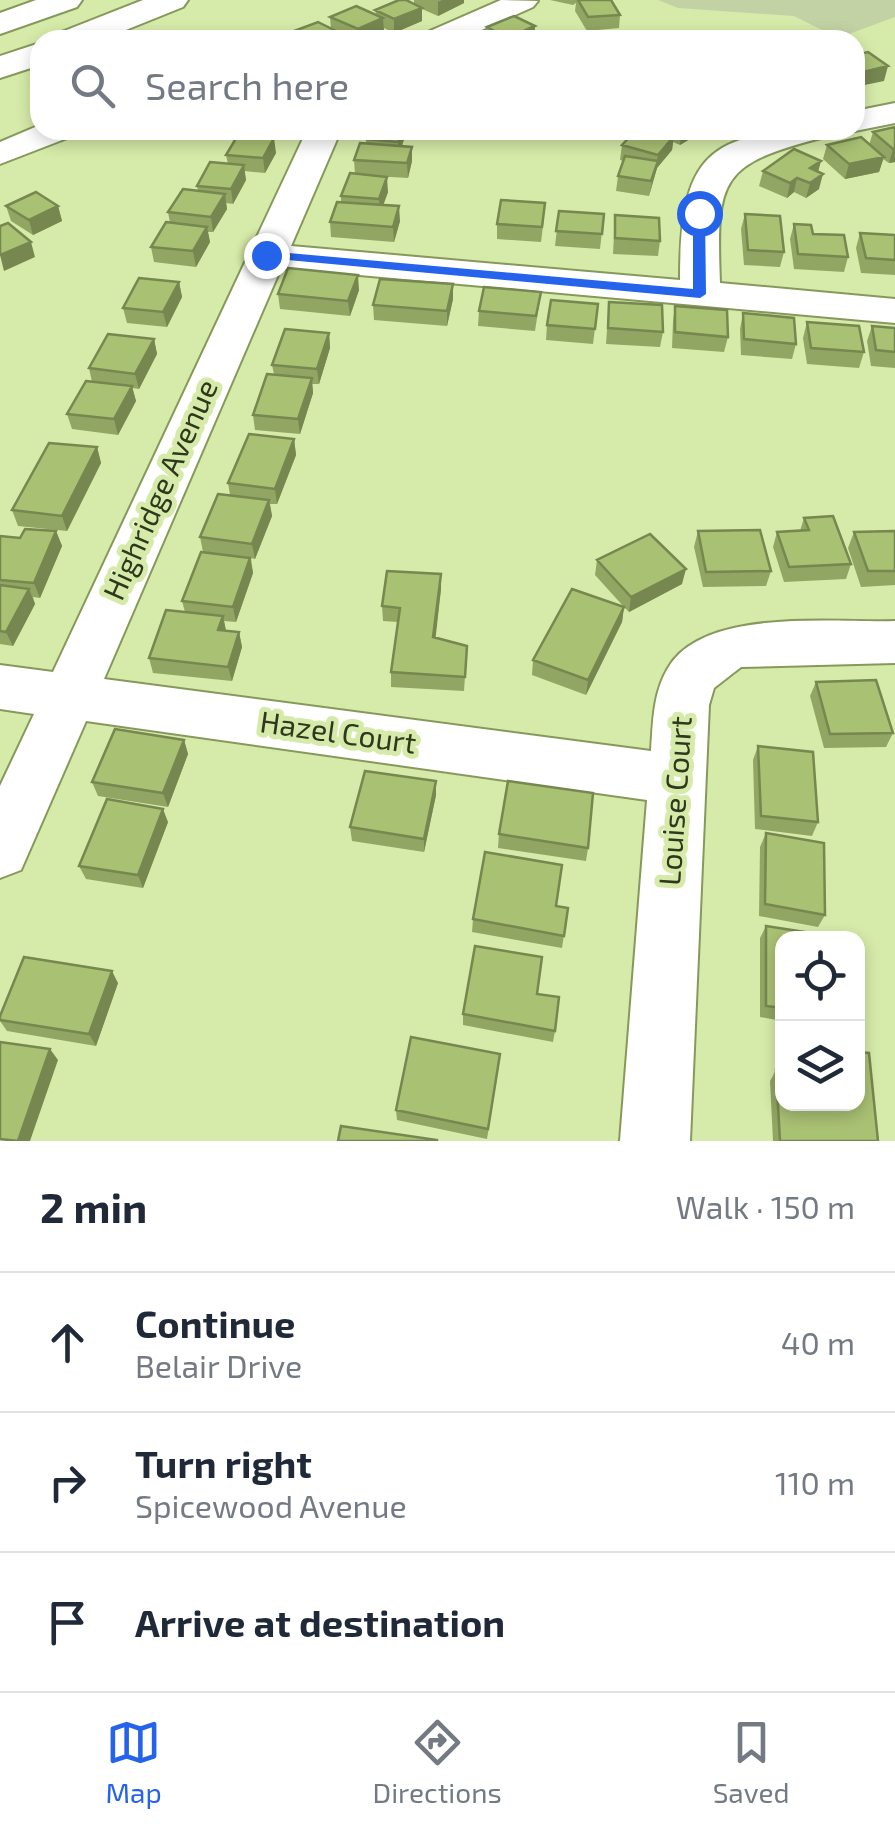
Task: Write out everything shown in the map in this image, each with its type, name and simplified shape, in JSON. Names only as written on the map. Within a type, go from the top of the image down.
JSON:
[{"type":"highway","points":[[0,24],[66,0]]},
{"type":"highway","points":[[97,30],[172,0]]},
{"type":"highway","points":[[0,68],[30,56]]},
{"type":"street","points":[[457,30],[524,1]]},
{"type":"street","points":[[865,119],[895,113]]},
{"type":"street","points":[[0,154],[34,140]]},
{"type":"street","name":"Highridge Avenue","points":[[0,850],[319,140]]},
{"type":"street","points":[[700,294],[702,194],[712,175],[727,160],[749,148],[777,140]]},
{"type":"street","points":[[266,255],[895,311]]},
{"type":"street","name":"Louise Court","points":[[655,1141],[676,779],[688,679],[718,653],[741,646],[895,642]]},
{"type":"street","name":"Hazel Court","points":[[0,687],[676,779]]},
{"type":"green space","points":[[658,0],[895,0],[895,17],[860,30],[822,30],[794,16],[678,8]]},
{"type":"building","points":[[399,0],[422,8],[394,19],[375,10]]},
{"type":"building","points":[[578,0],[611,0],[620,15],[588,17]]},
{"type":"building","points":[[356,6],[383,18],[358,29],[330,17]]},
{"type":"building","points":[[514,16],[535,26],[526,30],[487,27]]},
{"type":"building","points":[[318,22],[334,30],[297,30]]},
{"type":"building","points":[[868,52],[888,66],[865,72]]},
{"type":"building","points":[[895,127],[893,149],[873,132]]},
{"type":"building","points":[[235,140],[273,140],[263,158],[226,155]]},
{"type":"building","points":[[627,140],[671,140],[658,155],[622,145]]},
{"type":"building","points":[[864,140],[884,157],[849,164],[827,145]]},
{"type":"building","points":[[360,143],[412,147],[407,163],[354,160]]},
{"type":"building","points":[[794,149],[821,161],[810,168],[823,174],[810,183],[797,178],[790,183],[763,171]]},
{"type":"building","points":[[625,156],[658,161],[651,181],[618,176]]},
{"type":"building","points":[[210,162],[244,165],[231,189],[197,186]]},
{"type":"building","points":[[350,173],[387,177],[379,199],[341,196]]},
{"type":"building","points":[[183,189],[225,194],[211,217],[168,212]]},
{"type":"building","points":[[36,192],[58,206],[29,220],[6,206]]},
{"type":"building","points":[[501,200],[545,203],[542,227],[497,224]]},
{"type":"building","points":[[337,202],[399,206],[393,227],[330,222]]},
{"type":"building","points":[[559,211],[604,214],[602,234],[556,231]]},
{"type":"building","points":[[745,214],[780,216],[784,252],[748,250]]},
{"type":"building","points":[[615,215],[659,218],[660,241],[615,238]]},
{"type":"building","points":[[166,222],[207,227],[193,251],[151,247]]},
{"type":"building","points":[[8,223],[31,242],[0,255],[0,226]]},
{"type":"building","points":[[794,224],[811,225],[813,234],[844,235],[848,257],[798,254]]},
{"type":"building","points":[[860,233],[895,235],[895,260],[866,258]]},
{"type":"building","points":[[288,268],[358,275],[348,301],[278,294]]},
{"type":"building","points":[[139,278],[179,282],[163,312],[123,308]]},
{"type":"building","points":[[380,279],[453,284],[447,311],[373,305]]},
{"type":"building","points":[[484,287],[541,292],[536,316],[479,311]]},
{"type":"building","points":[[551,300],[598,304],[595,329],[547,325]]},
{"type":"building","points":[[609,302],[662,305],[663,332],[608,328]]},
{"type":"building","points":[[675,306],[727,310],[728,337],[675,332]]},
{"type":"building","points":[[743,313],[794,318],[796,344],[744,339]]},
{"type":"building","points":[[807,322],[859,326],[864,352],[811,348]]},
{"type":"building","points":[[872,326],[895,328],[895,352],[876,350]]},
{"type":"building","points":[[285,329],[329,333],[317,369],[272,365]]},
{"type":"building","points":[[108,334],[154,339],[135,374],[89,368]]},
{"type":"building","points":[[267,374],[312,378],[298,419],[253,415]]},
{"type":"building","points":[[86,381],[132,386],[114,419],[67,414]]},
{"type":"building","points":[[249,434],[294,439],[275,489],[228,483]]},
{"type":"building","points":[[49,443],[97,447],[62,516],[12,510]]},
{"type":"building","points":[[218,494],[269,500],[252,544],[200,537]]},
{"type":"building","points":[[833,516],[851,564],[789,567],[777,532],[809,530],[804,518]]},
{"type":"building","points":[[25,529],[56,531],[34,583],[0,580],[0,536],[20,538]]},
{"type":"building","points":[[760,530],[771,571],[706,572],[698,531]]},
{"type":"building","points":[[895,531],[895,571],[868,571],[854,532]]},
{"type":"building","points":[[650,534],[686,569],[631,597],[597,560]]},
{"type":"building","points":[[201,552],[250,558],[233,607],[182,601]]},
{"type":"building","points":[[387,571],[441,574],[433,637],[467,646],[465,677],[391,672],[400,608],[382,606]]},
{"type":"building","points":[[0,585],[29,589],[6,632],[0,631]]},
{"type":"building","points":[[572,589],[624,607],[588,680],[533,660]]},
{"type":"building","points":[[166,610],[223,616],[218,630],[239,632],[228,667],[149,658]]},
{"type":"building","points":[[876,680],[893,733],[830,734],[816,682]]},
{"type":"building","points":[[115,729],[184,740],[163,793],[92,782]]},
{"type":"building","points":[[758,746],[813,752],[818,822],[761,816]]},
{"type":"building","points":[[365,771],[436,781],[424,839],[350,827]]},
{"type":"building","points":[[508,781],[593,793],[588,848],[499,834]]},
{"type":"building","points":[[107,799],[163,809],[138,875],[79,866]]},
{"type":"building","points":[[766,833],[824,843],[825,915],[765,904]]},
{"type":"building","points":[[485,852],[562,865],[556,906],[568,908],[564,936],[473,919]]},
{"type":"building","points":[[766,926],[798,931],[775,931],[775,1007],[766,1006]]},
{"type":"building","points":[[475,946],[542,957],[537,994],[559,997],[555,1031],[463,1014]]},
{"type":"building","points":[[24,957],[112,971],[89,1034],[0,1020]]},
{"type":"building","points":[[411,1037],[500,1054],[488,1129],[396,1110]]},
{"type":"building","points":[[0,1042],[50,1049],[18,1141],[0,1139]]},
{"type":"building","points":[[865,1053],[869,1053],[878,1141],[780,1141],[778,1111],[865,1111]]},
{"type":"building","points":[[341,1126],[437,1140],[437,1141],[338,1141]]},
{"type":"route","points":[[266,255],[700,294],[699,213]]}]
